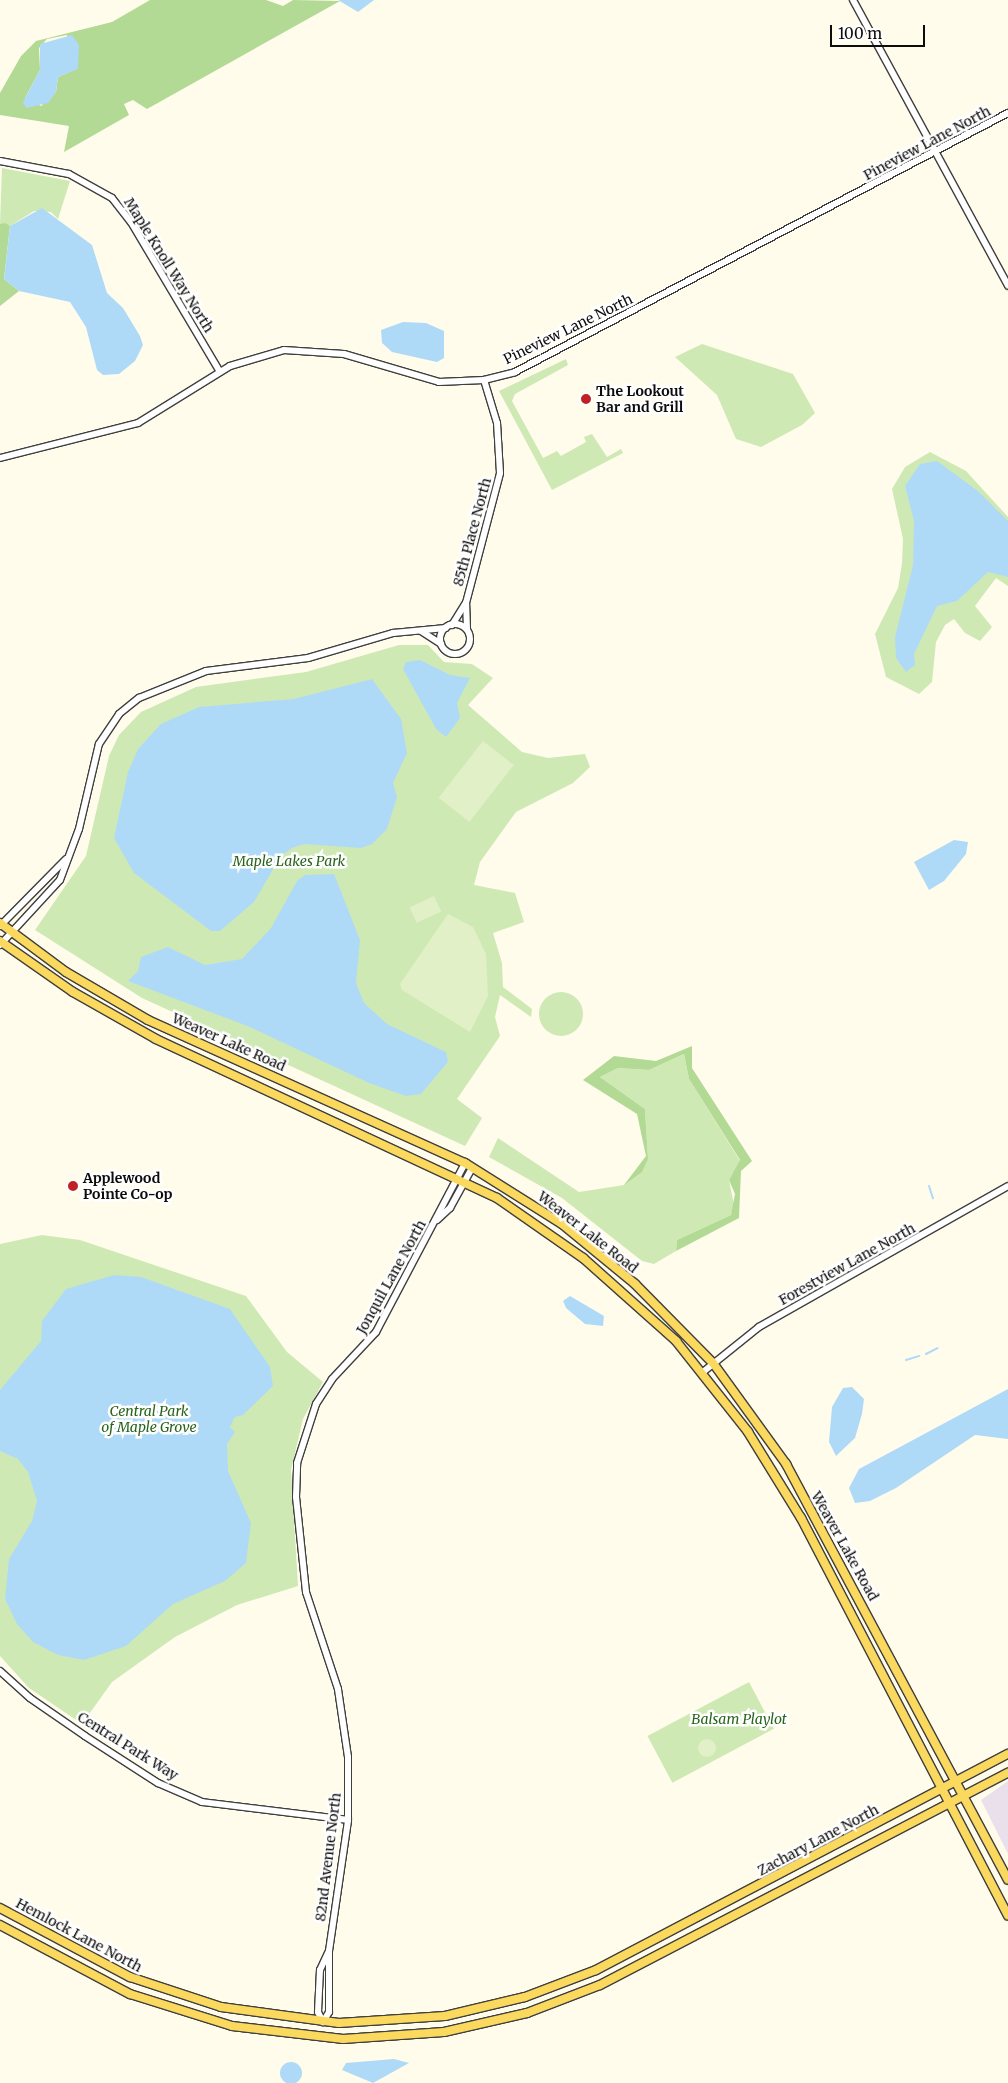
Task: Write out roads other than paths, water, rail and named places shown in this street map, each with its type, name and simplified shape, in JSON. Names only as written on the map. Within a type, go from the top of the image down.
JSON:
[{"type":"main road","name":"Weaver Lake Road","points":[[1,925],[66,972],[148,1020],[468,1166],[562,1224],[602,1256],[713,1364],[786,1464],[965,1795],[1008,1879]]},
{"type":"main road","name":"Weaver Lake Road","points":[[1,943],[95,1005],[156,1039],[461,1178],[583,1258],[676,1341],[703,1372],[780,1481],[944,1787],[1008,1916]]},
{"type":"main road","name":"Zachary Lane North","points":[[639,1948],[1008,1754]]},
{"type":"main road","name":"Zachary Lane North","points":[[647,1962],[1008,1773]]},
{"type":"main road","name":"Hemlock Lane North","points":[[0,1908],[150,1986],[234,2010],[323,2022],[405,2021],[488,2008],[557,1986],[639,1948]]},
{"type":"main road","name":"Hemlock Lane North","points":[[0,1925],[91,1976],[164,2007],[240,2028],[322,2038],[401,2037],[499,2021],[569,1999],[647,1962]]},
{"type":"street","points":[[853,0],[1008,286]]},
{"type":"street","name":"Pineview Lane North","points":[[0,458],[138,423],[220,372],[264,354],[301,349],[344,354],[425,380],[484,380],[534,364],[936,153],[1008,113]]},
{"type":"street","name":"Maple Knoll Way North","points":[[0,161],[69,174],[112,198],[131,222],[220,372]]},
{"type":"street","name":"85th Place North","points":[[467,629],[466,603],[500,473],[498,432],[484,380]]},
{"type":"street","name":"85th Place North","points":[[449,626],[466,603]]},
{"type":"street","points":[[441,644],[449,626]]},
{"type":"street","points":[[1,943],[13,934],[60,880],[66,859],[80,829],[99,744],[119,714],[138,698],[206,671],[308,658],[393,633],[449,626],[467,629],[470,639],[464,652],[450,654],[441,644],[421,631]]},
{"type":"street","points":[[1,925],[66,859]]},
{"type":"street","name":"Jonquil Lane North","points":[[306,1592],[295,1489],[306,1429],[332,1380],[376,1332],[468,1166]]},
{"type":"street","name":"Forestview Lane North","points":[[703,1372],[759,1328],[1008,1186]]},
{"type":"street","name":"82nd Avenue North","points":[[306,1592],[343,1714],[348,1820],[329,1951],[329,2012],[323,2022]]},
{"type":"street","name":"Central Park Way","points":[[0,1671],[85,1736],[158,1783],[202,1802],[348,1820]]},
{"type":"street","name":"82nd Avenue North","points":[[323,2022],[318,2012],[320,1970],[329,1951]]},
{"type":"water","points":[[338,0],[374,0],[358,12]]},
{"type":"water","points":[[72,35],[79,45],[78,69],[58,77],[56,92],[48,103],[26,108],[23,102],[40,70],[40,44]]},
{"type":"water","points":[[42,208],[92,245],[107,293],[123,308],[140,336],[143,345],[135,361],[119,374],[103,375],[97,370],[86,327],[70,302],[19,291],[4,279],[10,226]]},
{"type":"water","points":[[403,322],[426,323],[444,331],[444,358],[437,362],[392,352],[382,343],[381,330]]},
{"type":"water","points":[[937,461],[978,491],[1008,521],[1008,577],[988,572],[957,601],[937,606],[914,654],[915,665],[906,672],[896,658],[895,637],[913,565],[914,521],[905,486],[920,464]]},
{"type":"water","points":[[420,660],[450,675],[470,678],[457,703],[460,718],[446,737],[436,729],[403,669],[406,662]]},
{"type":"water","points":[[372,679],[401,719],[407,753],[393,783],[397,797],[387,829],[372,844],[361,848],[304,844],[292,848],[281,856],[254,902],[220,931],[211,931],[134,873],[114,838],[128,772],[138,749],[161,724],[199,707],[294,699]]},
{"type":"water","points":[[954,840],[968,842],[966,854],[944,881],[929,890],[914,862]]},
{"type":"water","points":[[334,874],[360,940],[356,983],[364,1003],[387,1024],[446,1052],[448,1062],[421,1094],[406,1096],[369,1083],[250,1027],[128,981],[138,971],[141,957],[168,947],[205,965],[242,959],[271,928],[297,881],[305,875]]},
{"type":"water","name":"Central Park of Maple Grove","points":[[114,1275],[141,1277],[230,1309],[270,1367],[273,1386],[243,1415],[235,1417],[230,1427],[235,1432],[227,1444],[228,1471],[251,1523],[246,1563],[225,1581],[173,1604],[126,1646],[84,1660],[58,1655],[33,1642],[17,1624],[5,1599],[9,1559],[32,1521],[37,1501],[28,1472],[18,1459],[0,1451],[0,1390],[41,1341],[42,1321],[66,1289]]},
{"type":"water","points":[[570,1296],[604,1316],[603,1326],[585,1324],[566,1308],[563,1301]]},
{"type":"water","points":[[852,1387],[864,1399],[862,1414],[855,1438],[836,1456],[829,1442],[832,1407],[843,1388]]},
{"type":"water","points":[[1008,1389],[1008,1439],[975,1435],[896,1488],[870,1501],[855,1503],[849,1488],[859,1469]]},
{"type":"water","points":[[394,2059],[409,2063],[373,2083],[342,2070],[346,2063]]},
{"type":"water","points":[[291,2062],[299,2065],[302,2073],[299,2081],[291,2084],[283,2081],[280,2073],[283,2065]]},
{"type":"waterway","points":[[929,1186],[933,1198]]},
{"type":"waterway","points":[[926,1354],[938,1348]]},
{"type":"waterway","points":[[906,1360],[919,1356]]},
{"type":"place","name":"The Lookout Bar and Grill","points":[[586,399]]},
{"type":"place","name":"Applewood Pointe Co-op","points":[[73,1186]]},
{"type":"park label","name":"Maple Lakes Park","points":[[289,861]]},
{"type":"park label","name":"Balsam Playlot","points":[[739,1719]]}]
